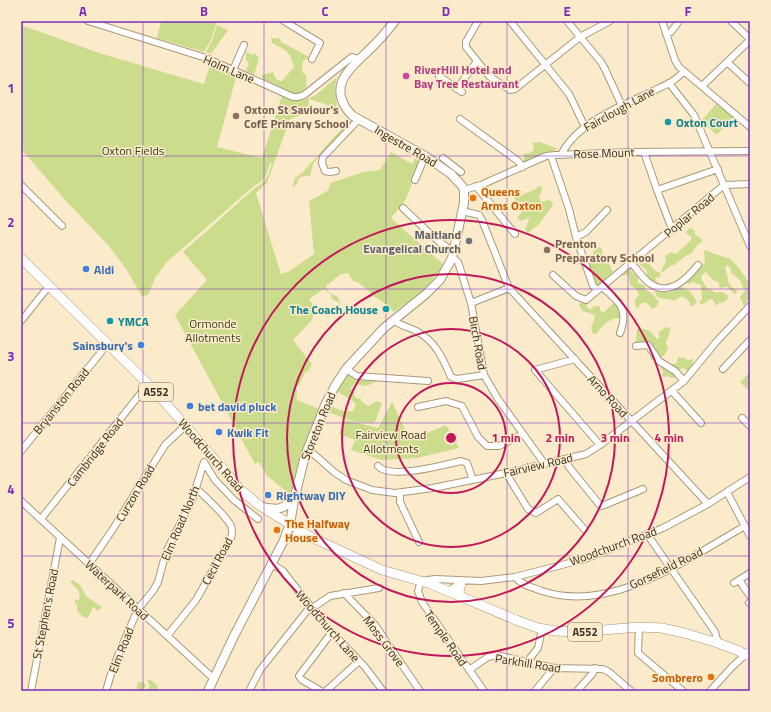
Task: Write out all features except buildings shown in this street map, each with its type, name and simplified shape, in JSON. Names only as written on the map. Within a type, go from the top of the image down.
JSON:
[{"type":"highway","name":"Woodchurch Road","points":[[21,258],[148,384],[186,425],[240,489],[260,506],[311,537],[382,570],[446,590]]},
{"type":"highway","points":[[460,596],[459,592],[462,581]]},
{"type":"highway","name":"A552","points":[[446,590],[516,620],[542,629],[579,632],[639,627],[662,628],[684,633],[748,653]]},
{"type":"main road","name":"Ingestre Road","points":[[393,22],[344,78],[340,92],[344,106],[359,119],[425,156],[456,171],[464,190]]},
{"type":"main road","name":"Storeton Road","points":[[208,691],[234,636],[284,540],[290,524],[294,500],[308,449],[326,403],[341,375],[346,369],[393,320],[434,287],[443,275],[453,254],[464,203],[464,190]]},
{"type":"main road","points":[[260,506],[277,509],[284,508],[294,500]]},
{"type":"main road","points":[[284,540],[299,535],[311,537]]},
{"type":"street","name":"Holm Lane","points":[[88,21],[206,58],[296,97],[304,95],[352,57],[359,60]]},
{"type":"street","points":[[284,21],[320,43],[312,59]]},
{"type":"street","points":[[478,21],[466,42],[466,47],[489,76],[510,90],[515,89],[580,37],[610,21]]},
{"type":"street","points":[[510,21],[569,94],[585,127]]},
{"type":"street","points":[[567,21],[605,69],[622,106]]},
{"type":"street","points":[[662,21],[674,60],[684,71],[749,123]]},
{"type":"street","points":[[666,34],[671,32],[679,21]]},
{"type":"street","points":[[702,86],[750,39],[731,21]]},
{"type":"street","points":[[233,70],[244,45]]},
{"type":"street","points":[[439,76],[459,90],[476,61]]},
{"type":"street","points":[[727,62],[750,83]]},
{"type":"street","name":"Fairclough Lane","points":[[561,155],[566,145],[585,127],[622,106],[675,80],[684,71]]},
{"type":"street","points":[[669,83],[694,116],[750,246]]},
{"type":"street","points":[[336,171],[325,171],[322,163],[323,157],[359,119]]},
{"type":"street","points":[[460,119],[518,161],[523,167]]},
{"type":"street","name":"Rose Mount","points":[[464,190],[502,177],[546,156],[750,150]]},
{"type":"street","points":[[644,152],[672,229]]},
{"type":"street","points":[[415,180],[425,156]]},
{"type":"street","points":[[551,156],[593,286],[600,288],[618,300],[622,305],[623,325],[620,333]]},
{"type":"street","name":"Ingestre Road","points":[[443,158],[456,171]]},
{"type":"street","points":[[657,190],[718,169]]},
{"type":"street","points":[[724,185],[750,184]]},
{"type":"street","points":[[21,185],[62,226]]},
{"type":"street","name":"Poplar Road","points":[[553,275],[582,300],[586,300],[724,185]]},
{"type":"street","points":[[476,186],[515,234]]},
{"type":"street","points":[[403,208],[410,211],[453,254]]},
{"type":"street","points":[[576,237],[586,232],[607,210]]},
{"type":"street","points":[[462,211],[479,215],[509,288],[471,303]]},
{"type":"street","name":"Birch Road","points":[[453,254],[458,262],[471,303],[484,375],[498,399],[544,464]]},
{"type":"street","points":[[631,263],[649,282],[660,288],[670,288],[680,284],[698,265]]},
{"type":"street","points":[[21,321],[49,286]]},
{"type":"street","name":"Arno Road","points":[[509,288],[708,504]]},
{"type":"street","name":"Fairview Road","points":[[308,449],[334,472],[346,480],[372,490],[385,493],[400,493],[433,488],[586,454],[684,381],[717,341],[750,306]]},
{"type":"street","points":[[393,320],[402,326],[418,331],[429,339],[438,350],[451,377],[457,379],[484,375]]},
{"type":"street","points":[[726,367],[750,340]]},
{"type":"street","points":[[636,346],[648,345],[659,361],[675,372],[684,381]]},
{"type":"street","name":"Bryanston Road","points":[[21,451],[102,351]]},
{"type":"street","points":[[575,359],[535,370],[600,445]]},
{"type":"street","points":[[346,369],[357,376],[428,381]]},
{"type":"street","name":"Cambridge Road","points":[[40,519],[148,384]]},
{"type":"street","points":[[672,391],[701,423]]},
{"type":"street","points":[[418,407],[446,401],[462,406],[478,437],[487,446],[499,446],[523,434]]},
{"type":"street","points":[[742,418],[750,426]]},
{"type":"street","name":"Curzon Road","points":[[88,564],[113,529],[165,445],[186,425]]},
{"type":"street","points":[[565,458],[569,467],[602,506],[643,489]]},
{"type":"street","points":[[378,466],[381,470],[413,471],[461,461],[467,463],[473,480]]},
{"type":"street","name":"Elm Road North","points":[[138,609],[153,591],[159,577],[166,552],[192,500],[204,462],[215,480],[234,500],[258,519]]},
{"type":"street","points":[[506,473],[528,509],[536,513],[558,498],[584,529]]},
{"type":"street","name":"Woodchurch Road","points":[[421,581],[433,579],[462,581],[515,578],[585,559],[663,528],[708,504],[750,477]]},
{"type":"street","name":"Cecil Road","points":[[167,636],[196,600],[231,538],[232,527],[227,519],[196,488]]},
{"type":"street","points":[[727,492],[750,536]]},
{"type":"street","points":[[400,493],[400,502],[419,542]]},
{"type":"street","name":"Waterpark Road","points":[[21,501],[214,679]]},
{"type":"street","name":"Gorsefield Road","points":[[515,578],[521,584],[550,593],[576,597],[596,596],[624,588],[653,577],[745,526]]},
{"type":"street","points":[[647,534],[715,632],[718,643]]},
{"type":"street","name":"St Stephen's Road","points":[[31,691],[60,538]]},
{"type":"street","name":"Woodchurch Lane","points":[[271,563],[283,571],[310,608],[359,661],[383,691]]},
{"type":"street","points":[[750,573],[736,581],[750,596]]},
{"type":"street","points":[[446,590],[450,580]]},
{"type":"street","name":"Temple Road","points":[[421,581],[418,591],[422,602],[484,691]]},
{"type":"street","name":"Woodchurch Road","points":[[446,590],[462,581]]},
{"type":"street","points":[[249,691],[260,670],[310,608],[330,596],[379,588]]},
{"type":"street","name":"Moss Grove","points":[[344,593],[375,625],[420,691]]},
{"type":"street","name":"Elm Road","points":[[106,691],[118,653],[138,609]]},
{"type":"street","points":[[639,627],[638,652],[683,691]]},
{"type":"street","points":[[527,662],[538,648],[542,629]]},
{"type":"street","points":[[322,691],[302,680],[299,676],[332,632]]},
{"type":"street","points":[[710,691],[732,667],[748,653]]},
{"type":"street","name":"Parkhill Road","points":[[469,670],[488,657],[496,655],[554,668],[603,669],[609,672],[631,691]]},
{"type":"street","points":[[326,691],[359,661]]},
{"type":"street","points":[[535,691],[554,668]]},
{"type":"street","points":[[577,691],[593,673],[595,668]]},
{"type":"green space","points":[[161,21],[217,21],[211,40],[204,52],[157,38]]},
{"type":"green space","points":[[21,25],[99,53],[204,84],[210,65],[236,77],[217,147],[262,158],[282,95],[291,99],[306,99],[318,93],[337,77],[335,87],[337,108],[309,99],[308,110],[299,116],[290,119],[267,183],[256,193],[281,274],[288,272],[314,254],[309,201],[329,190],[330,183],[364,172],[380,170],[391,152],[412,164],[416,156],[422,160],[405,201],[391,218],[443,264],[439,272],[428,285],[394,312],[359,283],[353,281],[348,273],[341,274],[326,286],[330,293],[337,296],[341,304],[332,299],[331,295],[324,289],[309,299],[314,310],[312,320],[293,340],[312,364],[308,372],[306,371],[299,385],[296,387],[297,400],[319,409],[300,456],[290,494],[267,476],[259,462],[255,464],[175,315],[207,280],[183,252],[265,180],[272,163],[270,163],[261,182],[254,186],[167,262],[155,278],[148,295],[142,296],[126,269],[108,245],[67,202],[21,149]]},
{"type":"green space","points":[[217,25],[228,30],[211,54],[206,52],[212,41]]},
{"type":"green space","points":[[271,38],[279,38],[281,42],[309,57],[303,61],[302,72],[306,75],[306,86],[305,90],[300,94],[288,92],[263,79],[262,75],[273,72],[276,79],[282,81],[294,67],[289,55],[284,50],[272,43]]},
{"type":"green space","points":[[246,52],[253,55],[255,53],[259,58],[254,75],[246,71],[249,63],[246,60]]},
{"type":"green space","points":[[717,103],[733,117],[717,135],[701,121]]},
{"type":"green space","points":[[353,118],[355,121],[321,154],[313,164],[310,176],[299,178],[297,184],[292,188],[295,178],[303,172]]},
{"type":"green space","points":[[540,142],[558,149],[526,162],[524,161],[524,154],[532,152],[534,148],[533,143]]},
{"type":"green space","points":[[539,186],[543,187],[539,197],[541,202],[549,200],[553,205],[539,224],[528,233],[525,229],[530,217],[521,221],[517,218],[527,205],[516,201],[513,196],[517,194],[520,197]]},
{"type":"green space","points":[[691,228],[695,231],[695,235],[703,241],[697,245],[692,253],[661,272],[666,260],[665,257],[670,252],[676,254],[690,241],[692,237],[686,233],[688,229]]},
{"type":"green space","points":[[599,247],[602,249],[603,261],[609,264],[613,272],[599,285],[593,283],[586,257],[589,261],[595,260],[593,251]]},
{"type":"green space","points":[[706,250],[730,259],[746,278],[750,284],[750,300],[748,299],[744,306],[740,297],[746,289],[743,288],[740,280],[731,273],[731,269],[727,265],[725,268],[728,281],[731,286],[738,291],[735,294],[726,286],[723,288],[719,287],[719,283],[712,279],[706,272],[702,275],[701,279],[707,288],[716,292],[715,294],[720,292],[728,296],[727,300],[722,303],[720,302],[717,306],[712,299],[702,305],[699,302],[702,299],[701,285],[693,282],[689,284],[685,282],[705,262],[704,251]]},
{"type":"green space","points":[[642,256],[657,272],[661,273],[660,277],[655,278],[659,285],[656,286],[646,278],[647,271],[636,261]]},
{"type":"green space","points":[[624,267],[630,268],[631,271],[638,277],[638,283],[645,286],[645,290],[656,298],[659,302],[656,307],[652,309],[646,302],[640,304],[638,309],[635,306],[635,300],[639,295],[636,289],[630,285],[629,277],[627,275],[619,276]]},
{"type":"green space","points":[[682,287],[690,291],[697,302],[692,307],[688,300],[682,296],[674,301],[657,297],[655,291],[670,292],[674,289]]},
{"type":"green space","points":[[589,299],[589,303],[586,306],[590,310],[594,306],[600,306],[600,310],[603,313],[614,303],[624,307],[621,318],[613,319],[604,325],[596,334],[593,334],[591,328],[595,316],[582,311],[579,304]]},
{"type":"green space","points":[[666,327],[670,328],[670,332],[666,342],[668,348],[664,356],[651,360],[651,351],[647,342],[640,348],[635,348],[637,329],[648,331],[657,339],[659,338],[659,332]]},
{"type":"green space","points":[[678,357],[685,358],[687,360],[694,359],[687,372],[684,368],[677,370],[674,378],[661,375],[663,372],[661,367],[677,363]]},
{"type":"green space","points":[[750,372],[750,392],[740,382]]},
{"type":"green space","points":[[345,375],[368,376],[379,381],[366,386],[355,383],[351,388],[356,398],[361,399],[362,402],[368,406],[377,401],[382,403],[376,420],[373,423],[355,422],[325,410],[330,405],[341,410],[353,411],[356,403],[336,391]]},
{"type":"green space","name":"Fairview Road Allotments","points":[[392,402],[410,440],[446,425],[459,448],[417,458],[382,460],[351,450],[355,440],[339,434],[345,420],[378,428]]},
{"type":"green space","points":[[73,580],[80,585],[87,597],[102,607],[98,611],[93,607],[87,618],[83,617],[77,611],[77,605],[74,601],[76,599],[78,601],[80,596],[77,589],[70,581]]},
{"type":"green space","points":[[150,680],[157,685],[158,691],[146,691],[150,686],[147,681]]},
{"type":"green space","points":[[138,682],[143,682],[146,685],[143,691],[136,691]]},
{"type":"place","name":"RiverHill Hotel and Bay Tree Restaurant","points":[[406,76]]},
{"type":"place","name":"Oxton St Saviour's CofE Primary School","points":[[236,116]]},
{"type":"place","name":"Oxton Court","points":[[668,122]]},
{"type":"place","name":"Queens Arms Oxton","points":[[473,198]]},
{"type":"place","name":"Maitland Evangelical Church","points":[[469,241]]},
{"type":"place","name":"Prenton Preparatory School","points":[[547,250]]},
{"type":"place","name":"Aldi","points":[[86,269]]},
{"type":"place","name":"The Coach House","points":[[386,309]]},
{"type":"place","name":"YMCA","points":[[110,321]]},
{"type":"place","name":"Sainsbury's","points":[[141,345]]},
{"type":"place","name":"bet david pluck","points":[[190,406]]},
{"type":"place","name":"Kwik Fit","points":[[219,432]]},
{"type":"place","name":"Rightway DIY","points":[[268,495]]},
{"type":"place","name":"The Halfway House","points":[[277,530]]},
{"type":"place","name":"Sombrero","points":[[711,677]]},
{"type":"park label","name":"Oxton Fields","points":[[133,150]]},
{"type":"park label","name":"Ormonde Allotments","points":[[213,330]]}]
